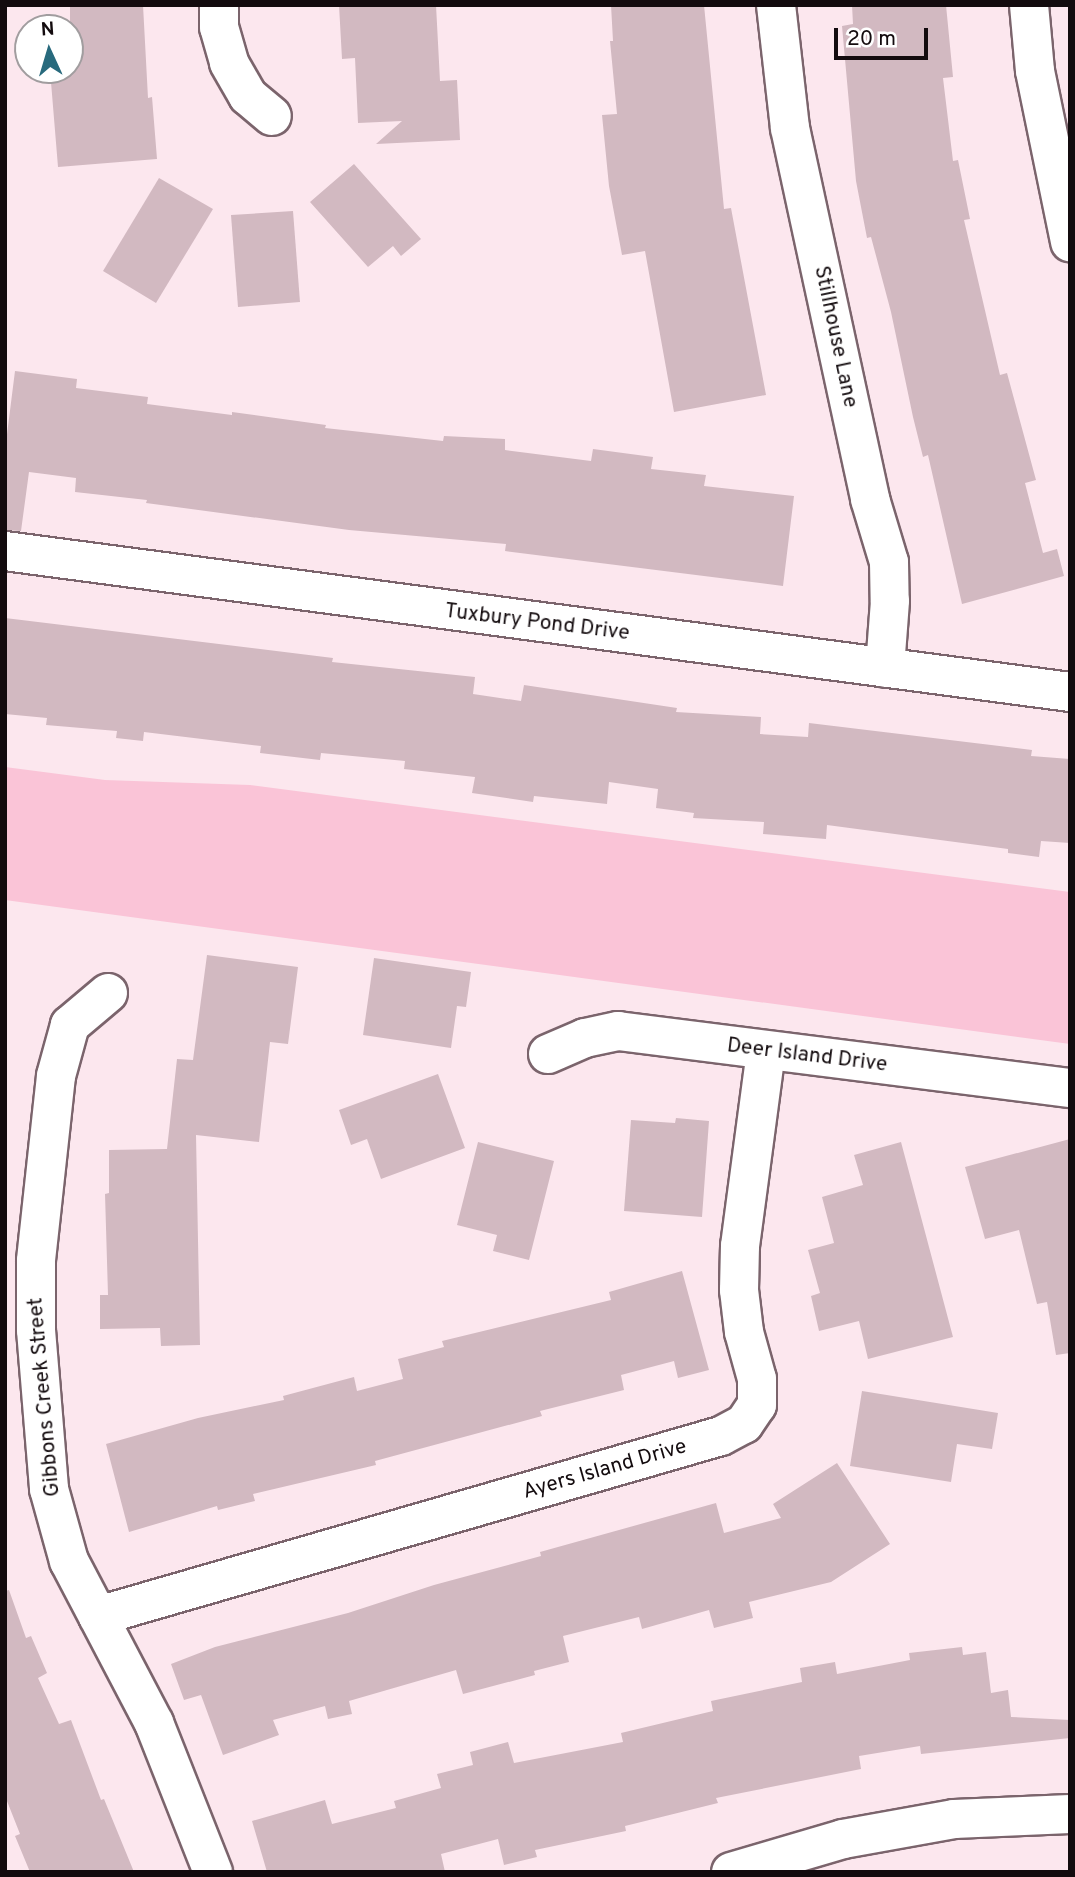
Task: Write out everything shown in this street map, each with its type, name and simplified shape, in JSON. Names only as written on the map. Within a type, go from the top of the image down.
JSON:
[{"type":"street","points":[[219,5],[219,27],[229,63],[248,96],[272,116]]},
{"type":"street","name":"Stillhouse Lane","points":[[776,5],[790,128],[870,499],[889,562],[890,601],[885,668]]},
{"type":"street","points":[[1029,5],[1035,71],[1070,242]]},
{"type":"street","name":"Tuxbury Pond Drive","points":[[5,551],[1070,692]]},
{"type":"street","name":"Gibbons Creek Street","points":[[108,993],[69,1025],[56,1076],[36,1261],[36,1330],[49,1489],[69,1561],[154,1723],[213,1872]]},
{"type":"street","name":"Deer Island Drive","points":[[548,1054],[585,1038],[618,1031],[1070,1088]]},
{"type":"street","name":"Ayers Island Drive","points":[[98,1616],[721,1436],[744,1424],[757,1405],[757,1392],[739,1290],[740,1246],[765,1051]]},
{"type":"street","points":[[731,1872],[843,1839],[942,1821],[1070,1814]]},
{"type":"shaded area","points":[[5,767],[105,780],[250,785],[1070,892],[1070,1044],[5,900]]},
{"type":"building","points":[[70,5],[143,5],[148,98],[152,97],[157,159],[58,167],[51,84],[84,84],[84,14],[70,14]]},
{"type":"building","points":[[339,5],[436,5],[440,81],[457,80],[460,140],[376,144],[402,121],[358,123],[355,58],[342,59]]},
{"type":"building","points":[[611,5],[704,5],[724,209],[731,208],[766,395],[674,412],[645,251],[622,255],[609,186],[602,115],[617,114],[610,41],[613,41]]},
{"type":"building","points":[[852,5],[946,5],[953,77],[943,78],[953,161],[958,160],[970,219],[964,220],[1000,375],[1007,373],[1036,480],[1025,483],[1043,553],[1057,549],[1064,576],[962,604],[928,455],[923,457],[891,312],[871,237],[867,238],[856,181],[842,26],[853,24]]},
{"type":"building","points":[[354,164],[421,239],[401,256],[393,246],[368,267],[310,202]]},
{"type":"building","points":[[159,178],[213,209],[156,303],[103,271]]},
{"type":"building","points":[[293,211],[300,302],[238,307],[231,215]]},
{"type":"building","points":[[15,371],[77,379],[76,388],[148,397],[147,404],[232,415],[232,412],[326,425],[325,428],[443,441],[444,436],[505,439],[505,450],[591,461],[593,449],[653,457],[651,469],[706,475],[704,486],[794,496],[783,586],[505,551],[506,544],[349,530],[146,503],[147,500],[75,492],[76,478],[29,472],[21,531],[5,530],[5,450]]},
{"type":"building","points":[[5,618],[333,658],[332,662],[475,677],[473,694],[521,701],[524,685],[677,708],[676,712],[761,717],[760,734],[808,737],[809,723],[1032,750],[1031,756],[1070,759],[1070,843],[1041,841],[1039,857],[1008,853],[1008,849],[827,825],[826,839],[763,834],[764,822],[693,818],[694,813],[656,808],[658,789],[609,782],[607,804],[534,796],[533,802],[472,793],[475,777],[404,769],[405,761],[321,753],[320,760],[260,753],[261,746],[144,732],[143,741],[116,738],[117,731],[46,725],[47,718],[5,714]]},
{"type":"building","points":[[207,955],[298,967],[288,1044],[270,1042],[259,1142],[196,1135],[200,1345],[161,1346],[160,1328],[100,1329],[100,1295],[108,1295],[105,1194],[109,1193],[109,1150],[167,1149],[177,1059],[193,1060]]},
{"type":"building","points":[[374,958],[471,972],[466,1007],[457,1006],[451,1048],[363,1035]]},
{"type":"building","points":[[438,1074],[465,1148],[381,1179],[367,1139],[351,1145],[339,1110]]},
{"type":"building","points":[[676,1118],[709,1121],[702,1217],[624,1211],[631,1120],[675,1123]]},
{"type":"building","points":[[1070,1139],[1070,1353],[1056,1355],[1047,1302],[1037,1304],[1019,1230],[985,1239],[965,1167]]},
{"type":"building","points":[[478,1142],[554,1161],[529,1260],[493,1251],[497,1235],[457,1225]]},
{"type":"building","points":[[901,1142],[953,1337],[868,1359],[859,1321],[819,1331],[811,1296],[820,1293],[808,1250],[834,1243],[822,1197],[863,1185],[854,1155]]},
{"type":"building","points":[[682,1271],[709,1370],[678,1378],[674,1361],[621,1375],[624,1390],[540,1411],[542,1416],[375,1461],[376,1465],[253,1494],[255,1501],[218,1510],[217,1506],[129,1532],[106,1444],[198,1418],[284,1400],[283,1396],[354,1377],[357,1391],[403,1379],[398,1359],[444,1347],[442,1341],[611,1300],[609,1292]]},
{"type":"building","points":[[862,1391],[998,1413],[992,1449],[957,1444],[951,1482],[850,1466]]},
{"type":"building","points":[[837,1463],[890,1544],[831,1582],[749,1602],[753,1618],[714,1628],[709,1610],[642,1629],[639,1617],[563,1636],[569,1662],[534,1671],[535,1675],[463,1694],[456,1670],[349,1701],[352,1714],[328,1719],[325,1706],[273,1720],[279,1735],[223,1755],[201,1695],[184,1700],[171,1664],[215,1647],[348,1613],[434,1585],[541,1556],[540,1552],[716,1503],[724,1533],[781,1518],[773,1504]]},
{"type":"building","points":[[9,1590],[26,1638],[31,1636],[47,1673],[38,1678],[59,1724],[71,1720],[101,1800],[104,1799],[134,1872],[30,1872],[15,1836],[20,1834],[5,1796],[5,1591]]},
{"type":"building","points":[[962,1647],[963,1655],[986,1652],[991,1693],[1008,1690],[1011,1717],[1070,1720],[1070,1738],[921,1754],[920,1746],[859,1756],[861,1769],[716,1798],[718,1803],[625,1826],[626,1831],[535,1850],[537,1857],[504,1865],[498,1839],[441,1854],[445,1872],[267,1872],[252,1821],[325,1800],[332,1824],[396,1808],[394,1801],[441,1788],[437,1774],[473,1765],[470,1752],[508,1742],[514,1763],[623,1742],[621,1733],[713,1711],[711,1701],[802,1682],[800,1668],[835,1662],[837,1674],[910,1660],[909,1653]]}]
